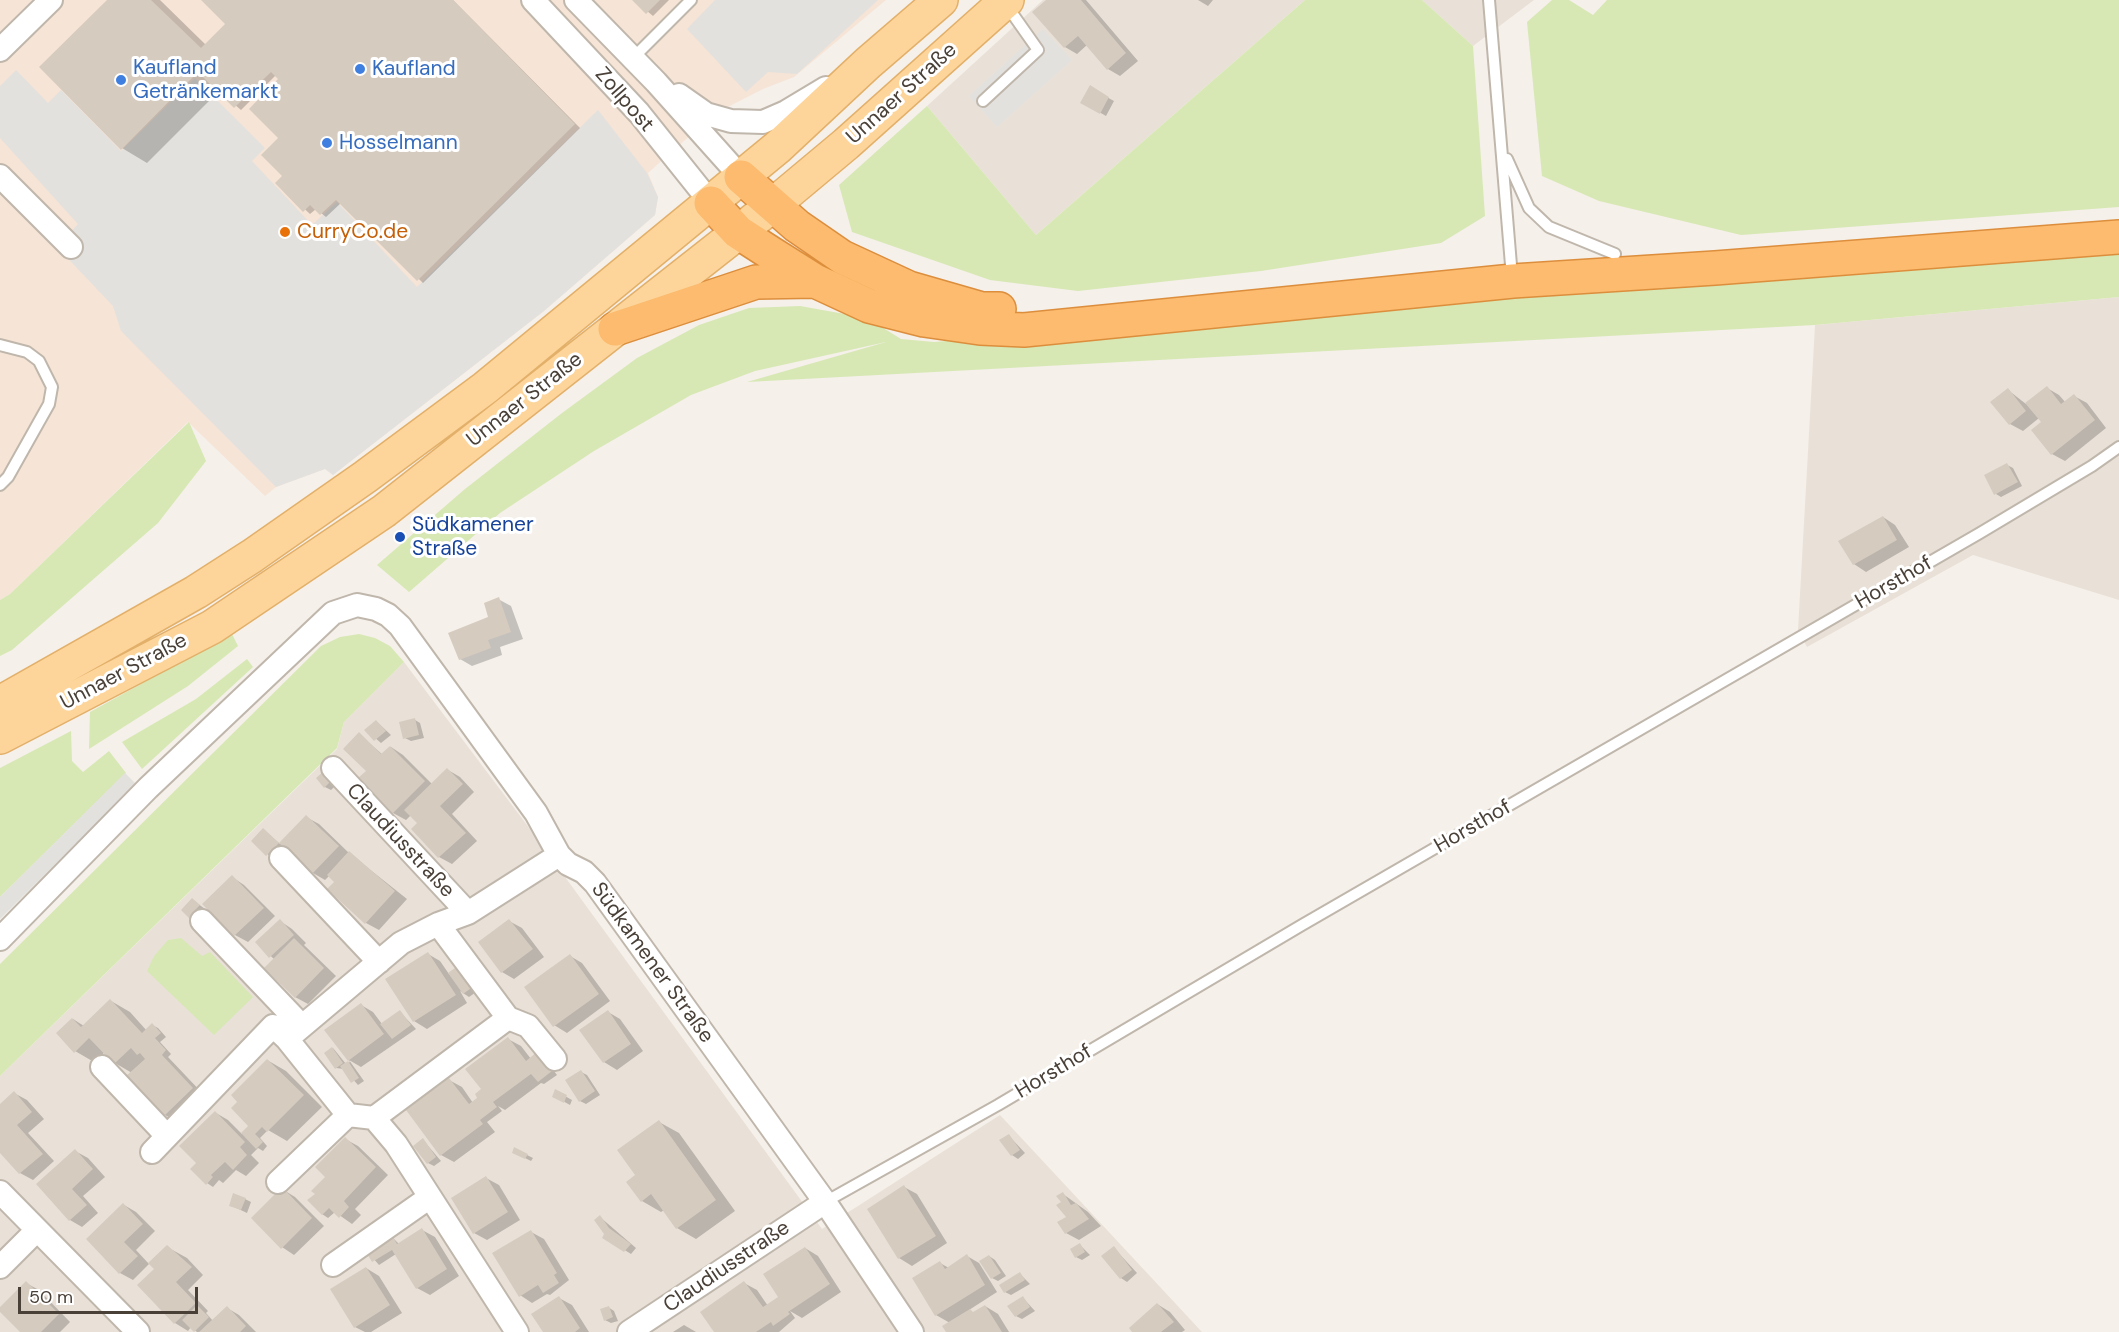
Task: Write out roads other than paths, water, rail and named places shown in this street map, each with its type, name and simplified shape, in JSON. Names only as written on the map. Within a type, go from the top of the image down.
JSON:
[{"type":"highway","points":[[741,177],[797,226],[842,257],[909,288],[982,309],[1034,311],[1220,288],[1512,269],[1715,268],[2119,237]]},
{"type":"highway","points":[[711,203],[738,232],[815,281],[869,306],[924,320],[980,328],[1024,330],[1615,254],[1785,248],[2119,220]]},
{"type":"highway","points":[[615,329],[756,282],[815,281]]},
{"type":"main road","name":"Unnaer Straße","points":[[0,703],[196,592],[365,477],[485,388],[778,147],[868,63],[941,0]]},
{"type":"main road","name":"Unnaer Straße","points":[[0,737],[212,627],[384,511],[773,205],[846,144],[1006,1]]},
{"type":"street","points":[[1,49],[51,0]]},
{"type":"street","name":"Zollpost","points":[[533,0],[639,113],[669,154],[711,203]]},
{"type":"street","name":"Zollpost","points":[[576,0],[656,82],[741,177]]},
{"type":"street","name":"Zollpost","points":[[656,82],[706,114],[731,121],[763,122],[786,112],[868,63]]},
{"type":"street","points":[[0,175],[71,247]]},
{"type":"street","name":"Südkamener Straße","points":[[0,939],[148,788],[333,613],[343,608],[357,606],[375,609],[388,615],[400,626],[536,813],[559,855],[568,864],[584,872],[595,883],[825,1202],[912,1332]]},
{"type":"street","name":"Claudiusstraße","points":[[333,768],[468,913]]},
{"type":"street","name":"Claudiusstraße","points":[[295,1033],[401,943],[438,924],[468,913],[559,855]]},
{"type":"street","points":[[281,858],[379,962]]},
{"type":"street","points":[[202,921],[295,1033],[348,1114],[374,1118],[396,1144],[517,1332]]},
{"type":"street","name":"Claudiusstraße","points":[[438,924],[508,1018],[528,1026],[555,1059]]},
{"type":"street","points":[[374,1118],[508,1018]]},
{"type":"street","points":[[102,1067],[159,1144],[273,1026],[295,1033]]},
{"type":"street","points":[[278,1182],[348,1114]]},
{"type":"street","points":[[0,1192],[138,1332]]},
{"type":"street","points":[[333,1265],[430,1197]]},
{"type":"street","name":"Claudiusstraße","points":[[629,1332],[825,1202]]},
{"type":"street","points":[[0,1267],[37,1230]]},
{"type":"lane","name":"Zollpost","points":[[633,58],[692,0]]},
{"type":"lane","points":[[1489,0],[1512,269]]},
{"type":"lane","points":[[983,100],[1038,50],[1006,1]]},
{"type":"lane","points":[[1503,149],[1529,208],[1549,228],[1615,254]]},
{"type":"lane","points":[[0,345],[27,352],[39,361],[52,387],[49,404],[8,477],[0,485]]},
{"type":"lane","name":"Horsthof","points":[[825,1202],[998,1105],[1302,925],[1980,533],[2092,466],[2119,447]]},
{"type":"place","name":"Kaufland","points":[[360,69]]},
{"type":"place","name":"Kaufland Getränkemarkt","points":[[121,80]]},
{"type":"place","name":"Hosselmann","points":[[327,143]]},
{"type":"place","name":"CurryCo.de","points":[[285,232]]},
{"type":"place","name":"Südkamener Straße","points":[[400,537]]}]
